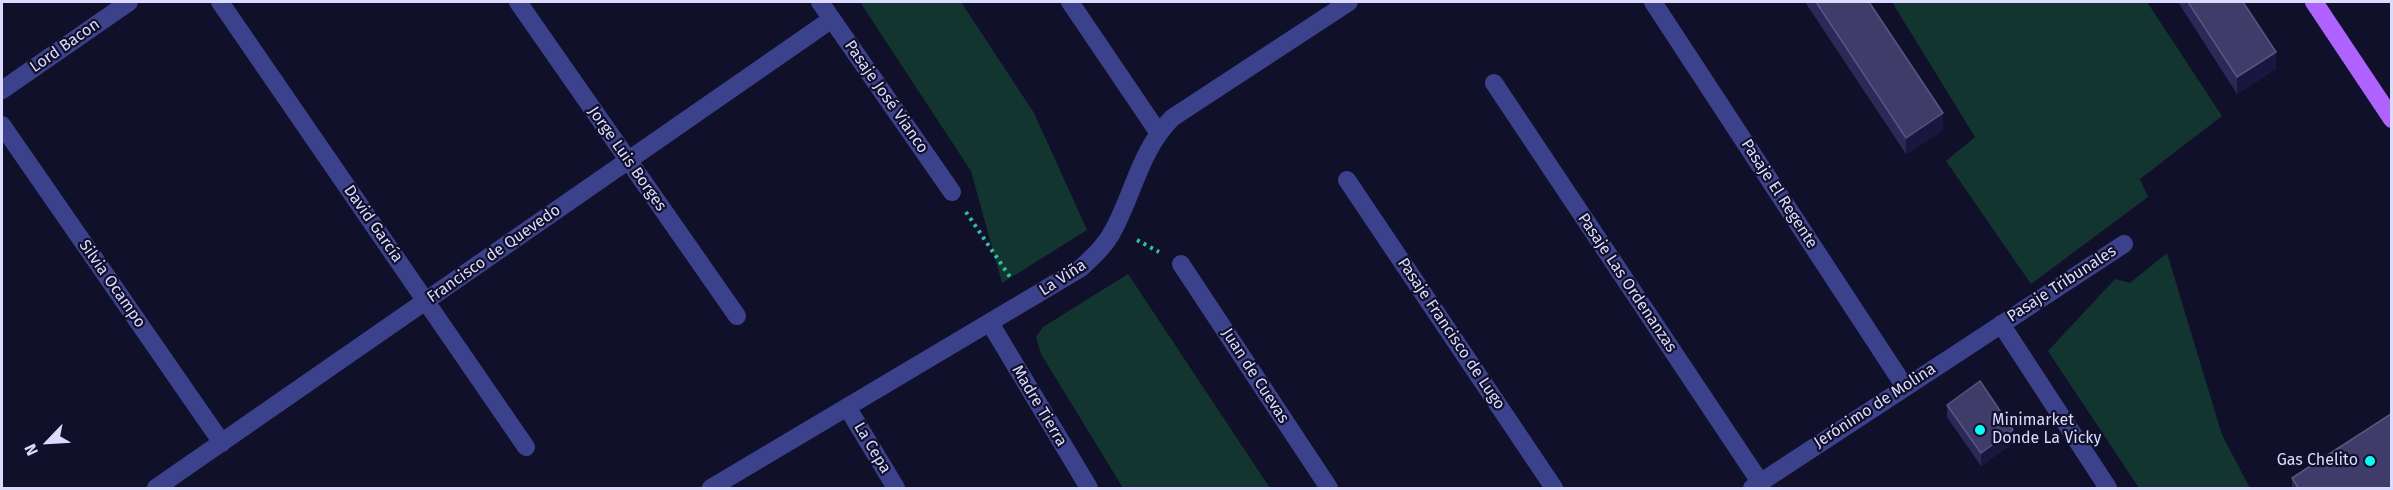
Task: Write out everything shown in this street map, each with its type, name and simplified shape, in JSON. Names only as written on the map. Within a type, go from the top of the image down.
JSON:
[{"type":"main road","points":[[2314,2],[2391,119]]},
{"type":"street","name":"Lord Bacon","points":[[2,90],[129,2]]},
{"type":"street","name":"David García","points":[[220,2],[525,447]]},
{"type":"street","name":"Jorge Luis Borges","points":[[518,2],[737,316]]},
{"type":"street","name":"Pasaje José Vianco","points":[[820,2],[952,192]]},
{"type":"street","points":[[1070,2],[1158,132]]},
{"type":"street","name":"La Viña","points":[[711,489],[1081,268],[1106,243],[1115,228],[1142,161],[1158,132],[1188,106],[1349,2]]},
{"type":"street","name":"Pasaje El Regente","points":[[1653,2],[1905,387]]},
{"type":"street","name":"Francisco de Quevedo","points":[[156,489],[832,19]]},
{"type":"street","name":"Pasaje Las Ordenanzas","points":[[1494,83],[1755,485]]},
{"type":"street","name":"Silvia Ocampo","points":[[2,125],[222,443]]},
{"type":"street","name":"Pasaje Francisco de Lugo","points":[[1347,180],[1554,489]]},
{"type":"street","name":"Pasaje Tribunales","points":[[2001,324],[2124,244]]},
{"type":"street","name":"Juan de Cuevas","points":[[1181,264],[1329,489]]},
{"type":"street","name":"Madre Tierra","points":[[990,323],[1089,489]]},
{"type":"street","points":[[2001,324],[2100,486]]},
{"type":"street","name":"Jerónimo de Molina","points":[[1755,485],[2001,324]]},
{"type":"street","name":"La Cepa","points":[[847,407],[896,489]]},
{"type":"path","points":[[952,192],[1026,301]]},
{"type":"path","points":[[1115,228],[1181,264]]},
{"type":"green space","points":[[860,2],[961,2],[1034,113],[1087,230],[1002,283],[971,171]]},
{"type":"green space","points":[[1892,2],[2147,2],[2222,116],[2140,179],[2148,197],[2031,284],[1946,161],[1975,137]]},
{"type":"green space","points":[[2167,253],[2222,435],[2250,488],[2139,488],[2048,351],[2115,279],[2130,283]]},
{"type":"green space","points":[[1128,274],[1270,488],[1123,488],[1041,354],[1036,337],[1043,327]]},
{"type":"building","points":[[1816,2],[1869,2],[1943,113],[1906,138]]},
{"type":"building","points":[[2188,2],[2243,2],[2276,52],[2237,77]]},
{"type":"building","name":"Minimarket Donde La Vicky","points":[[1980,381],[2013,430],[1981,453],[1947,405]]},
{"type":"building","points":[[2391,414],[2391,489],[2299,489],[2292,478]]},
{"type":"place","name":"Minimarket Donde La Vicky","points":[[1980,430]]},
{"type":"place","name":"Gas Chelito","points":[[2370,461]]}]
